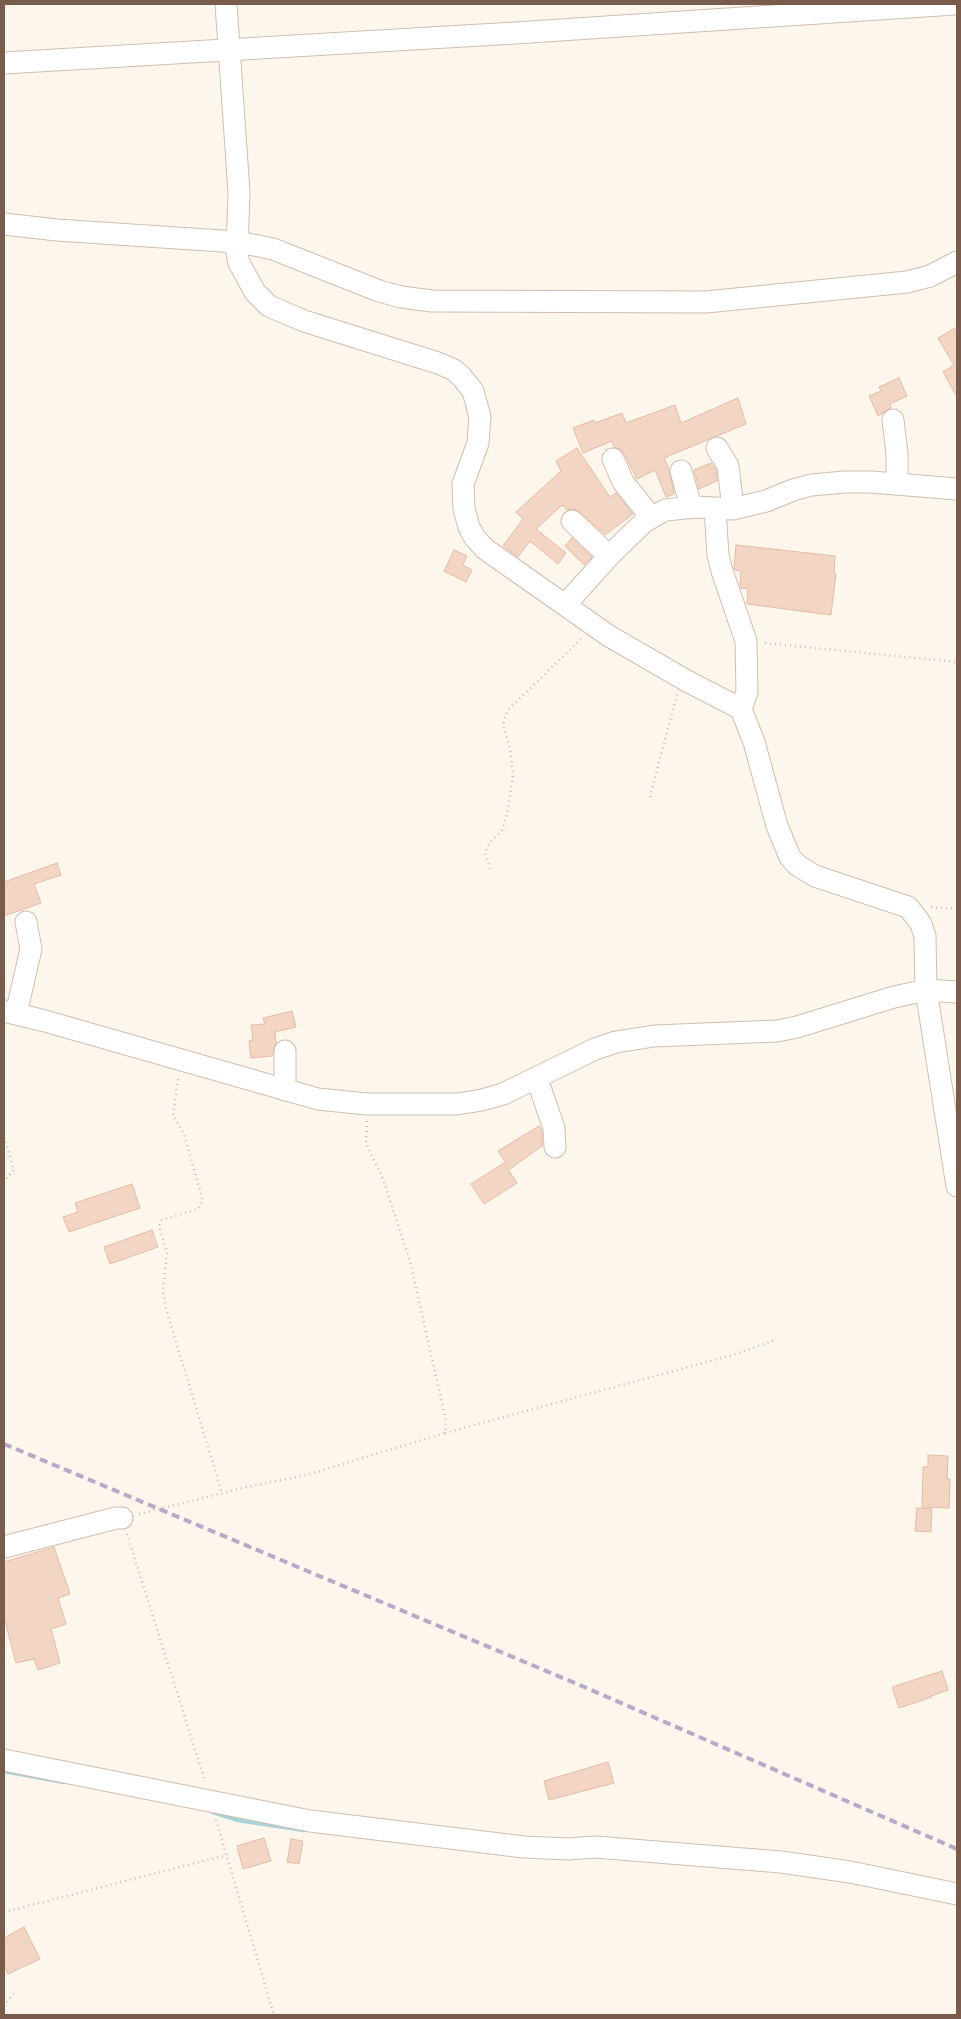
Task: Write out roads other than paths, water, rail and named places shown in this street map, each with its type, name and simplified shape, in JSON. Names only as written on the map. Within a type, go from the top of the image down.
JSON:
[{"type":"street","points":[[226,4],[240,192],[237,242],[238,263],[256,292],[269,306],[304,321],[447,367],[461,376],[473,392],[480,417],[478,443],[464,484],[464,509],[469,527],[475,538],[485,549],[609,636],[741,709],[754,742],[777,826],[790,857],[797,865],[815,876],[908,907],[921,924],[925,936],[926,990],[957,1186]]},
{"type":"street","points":[[4,63],[853,12],[955,4]]},
{"type":"street","points":[[4,224],[57,230],[237,242],[273,249],[379,291],[400,297],[432,300],[706,302],[907,282],[930,276],[957,262]]},
{"type":"street","points":[[893,420],[897,454],[897,484]]},
{"type":"street","points":[[717,448],[728,466],[720,563],[746,641],[747,692],[741,709]]},
{"type":"street","points":[[613,459],[624,482],[651,517]]},
{"type":"street","points":[[681,471],[691,507]]},
{"type":"street","points":[[566,604],[608,556],[651,517],[665,510],[691,507],[724,509],[766,501],[811,485],[845,482],[957,489]]},
{"type":"street","points":[[572,521],[608,556]]},
{"type":"street","points":[[26,922],[31,949],[10,1012],[318,1099],[367,1104],[457,1104],[482,1100],[503,1094],[595,1049],[616,1042],[654,1036],[777,1031],[797,1028],[894,997],[926,990],[957,992]]},
{"type":"street","points":[[285,1051],[285,1090]]},
{"type":"street","points":[[536,1079],[554,1128],[555,1147]]},
{"type":"street","points":[[4,1546],[122,1518]]},
{"type":"street","points":[[4,1760],[310,1821],[524,1847],[569,1849],[595,1847],[813,1865],[957,1894]]},
{"type":"waterway","points":[[4,1771],[64,1782]]},
{"type":"waterway","points":[[213,1812],[238,1820],[304,1830]]},
{"type":"railway","points":[[4,1444],[582,1686],[957,1849]]}]
